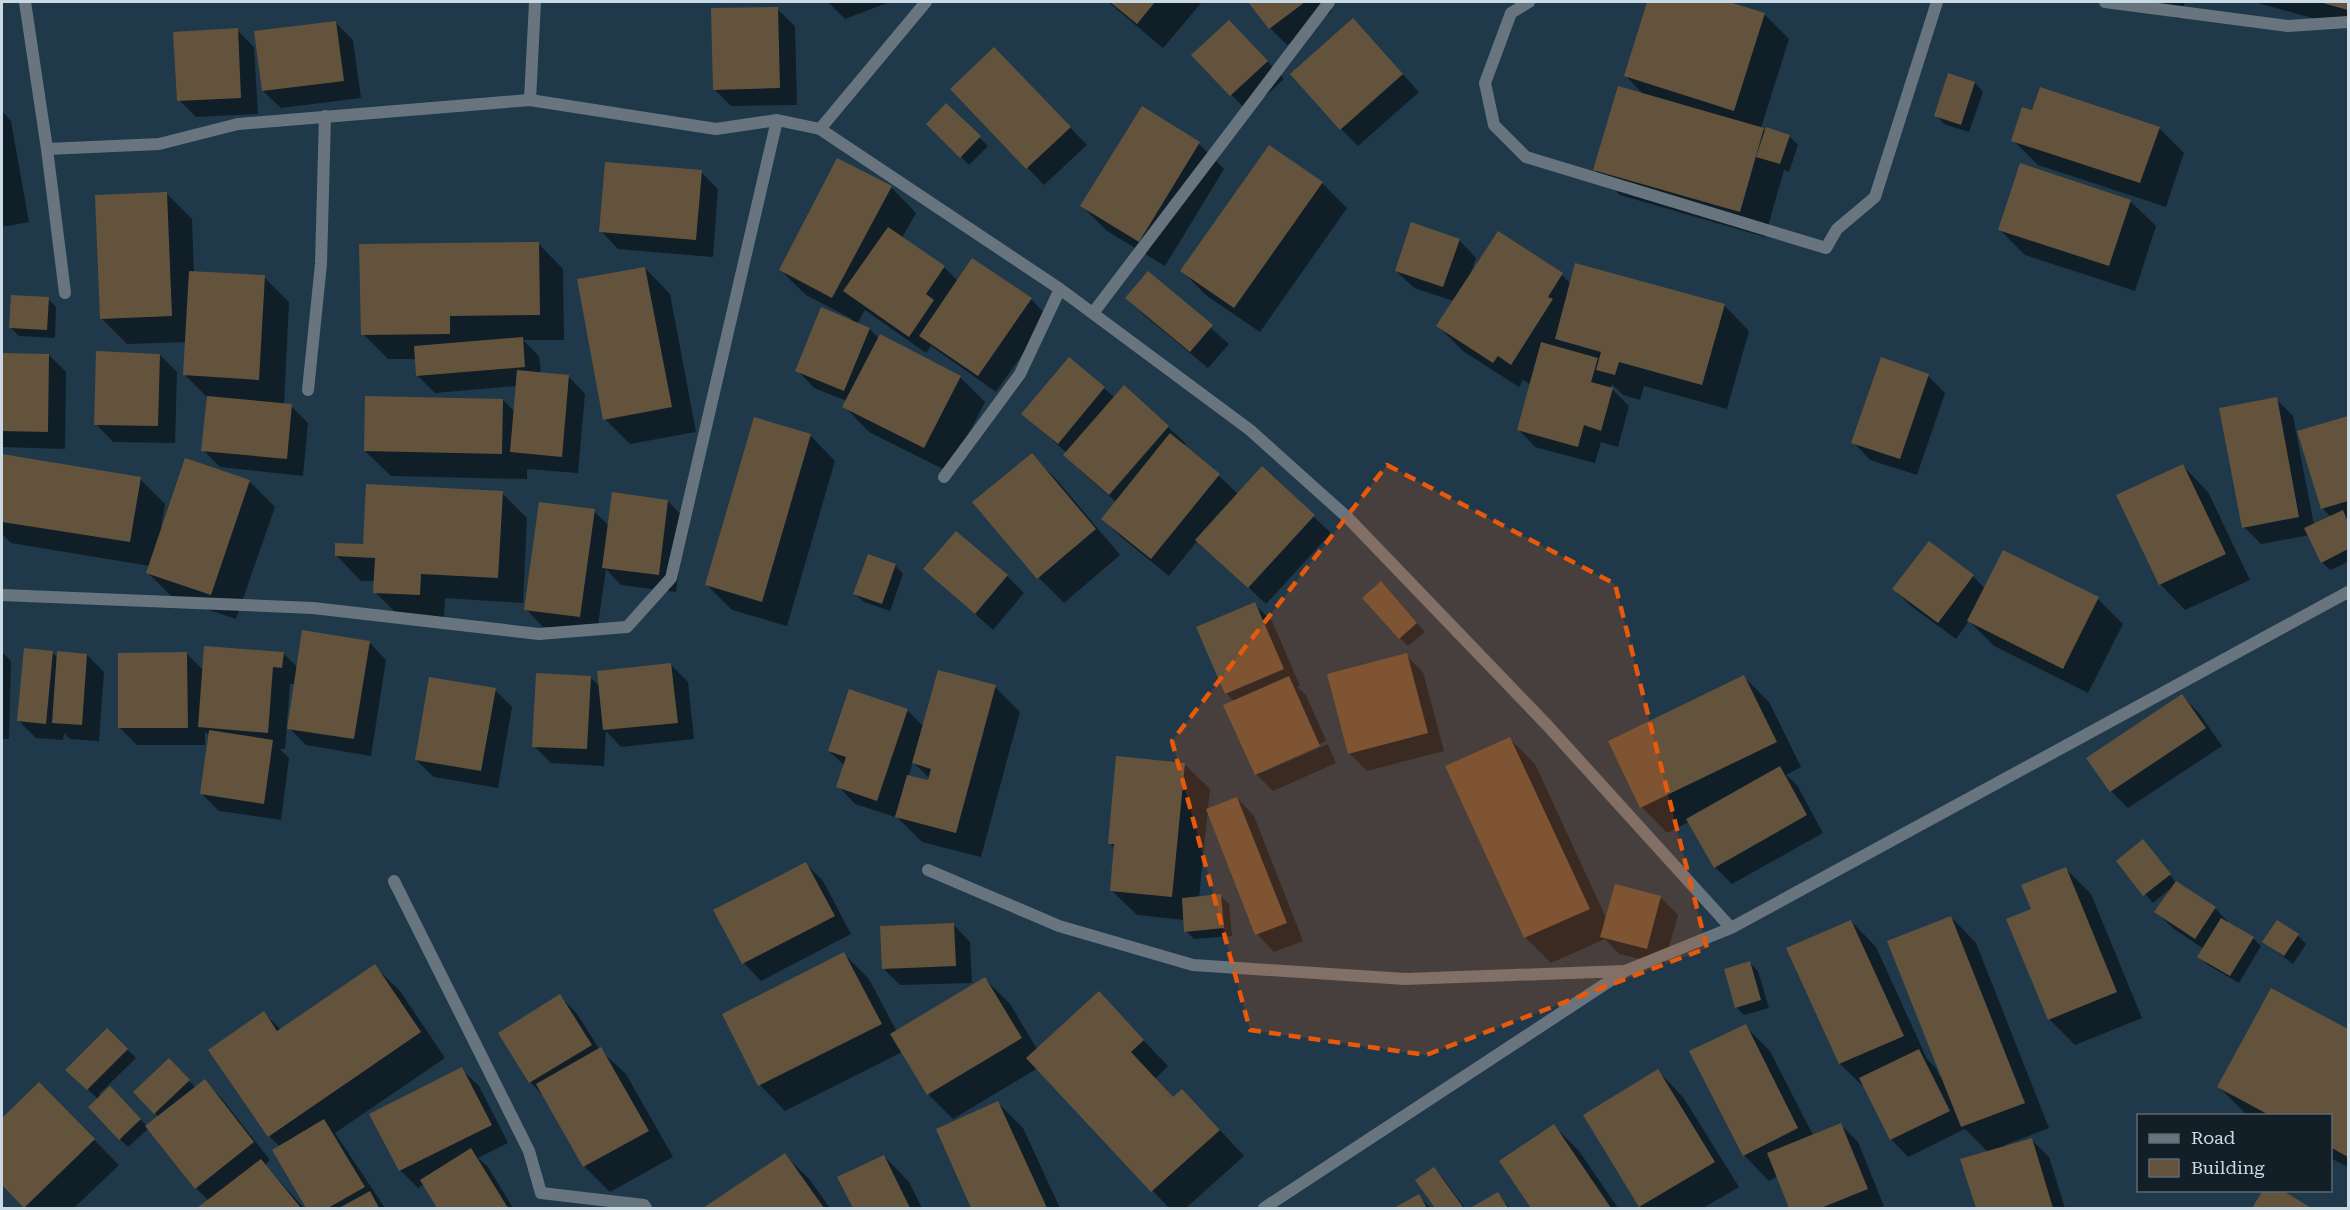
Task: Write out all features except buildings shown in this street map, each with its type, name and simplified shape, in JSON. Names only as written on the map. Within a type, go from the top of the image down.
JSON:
[{"type":"street","points":[[25,2],[47,149],[64,293]]},
{"type":"street","points":[[530,100],[535,2]]},
{"type":"street","points":[[820,129],[926,2]]},
{"type":"street","points":[[1093,314],[1329,2]]},
{"type":"street","points":[[1529,2],[1511,13],[1485,83],[1494,125],[1526,157],[1826,249],[1837,229],[1875,197],[1937,2]]},
{"type":"street","points":[[2105,2],[2288,26],[2349,22]]},
{"type":"street","points":[[47,149],[159,144],[238,124],[530,100],[716,129],[777,120],[820,129],[1060,289],[1250,430],[1348,518],[1547,725],[1731,928]]},
{"type":"street","points":[[308,390],[321,264],[325,116]]},
{"type":"street","points":[[2,595],[313,608],[539,634],[627,627],[671,578],[777,120]]},
{"type":"street","points":[[944,477],[1020,374],[1060,289]]},
{"type":"street","points":[[1264,1209],[1625,971],[1731,928],[2349,592]]},
{"type":"street","points":[[928,870],[1059,926],[1193,965],[1405,980],[1625,971]]},
{"type":"street","points":[[394,880],[529,1151],[541,1193],[644,1204],[646,1209]]},
{"type":"highlighted area","points":[[1387,465],[1615,584],[1707,948],[1426,1055],[1250,1030],[1172,741]]}]
